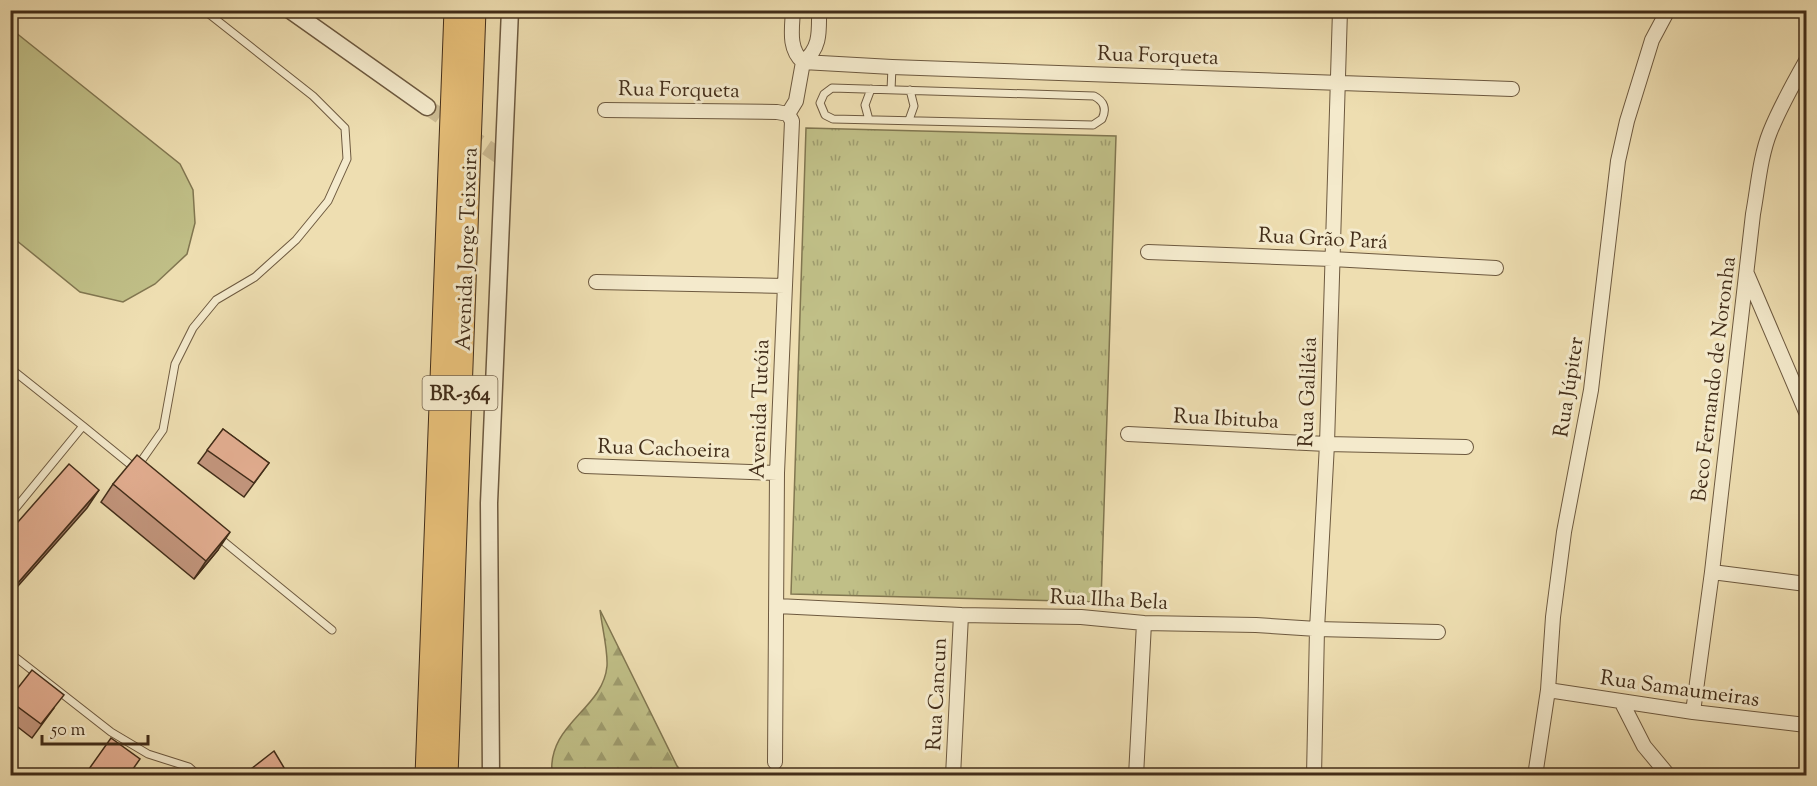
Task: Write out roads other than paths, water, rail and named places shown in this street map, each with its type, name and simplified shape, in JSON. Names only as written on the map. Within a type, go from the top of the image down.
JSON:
[{"type":"highway","name":"BR-364","points":[[426,776],[455,10]]},
{"type":"highway","name":"Avenida Jorge Teixeira","points":[[447,776],[475,10]]},
{"type":"street","points":[[290,10],[427,107]]},
{"type":"street","points":[[491,776],[489,503],[510,10]]},
{"type":"street","points":[[793,10],[792,44],[797,57],[803,62]]},
{"type":"street","name":"Avenida Tutóia","points":[[775,762],[777,473],[792,122],[788,114],[796,101],[803,62],[812,55],[818,42],[819,10]]},
{"type":"street","name":"Rua Galiléia","points":[[1314,776],[1317,630],[1327,444],[1340,10]]},
{"type":"street","name":"Rua Júpiter","points":[[1535,776],[1548,690],[1553,617],[1564,532],[1591,390],[1617,162],[1627,120],[1652,40],[1668,10]]},
{"type":"street","name":"Beco Fernando de Noronha","points":[[1692,712],[1712,572],[1753,214],[1769,133],[1806,61]]},
{"type":"street","name":"Rua Forqueta","points":[[803,62],[1512,89]]},
{"type":"street","name":"Rua Forqueta","points":[[605,110],[788,114]]},
{"type":"street","name":"Rua Grão Pará","points":[[1148,252],[1496,268]]},
{"type":"street","points":[[1746,272],[1806,412]]},
{"type":"street","points":[[596,282],[785,286]]},
{"type":"street","name":"Rua Ibituba","points":[[1128,434],[1327,444],[1466,447]]},
{"type":"street","name":"Rua Cachoeira","points":[[585,466],[777,473]]},
{"type":"street","points":[[1712,572],[1806,584]]},
{"type":"street","name":"Rua Ilha Bela","points":[[777,606],[961,615],[1081,617],[1144,623],[1256,625],[1317,630],[1438,632]]},
{"type":"street","name":"Rua Cancun","points":[[953,776],[961,615]]},
{"type":"street","points":[[1136,776],[1144,623]]},
{"type":"street","name":"Rua Samaumeiras","points":[[1548,690],[1692,712],[1806,726]]},
{"type":"street","points":[[1621,701],[1644,746],[1669,776]]},
{"type":"lane","points":[[136,470],[163,430],[175,364],[193,328],[216,300],[255,277],[296,240],[328,201],[347,159],[345,128],[314,96],[204,10]]},
{"type":"lane","points":[[891,90],[892,67]]},
{"type":"lane","points":[[832,88],[891,90],[1094,96],[1102,101],[1105,109],[1102,119],[1093,124],[869,120],[829,118],[820,103],[824,93],[832,88]]},
{"type":"lane","points":[[869,120],[865,105],[871,89]]},
{"type":"lane","points":[[909,120],[914,106],[910,90]]},
{"type":"lane","points":[[10,368],[145,477]]},
{"type":"lane","points":[[10,515],[83,426]]},
{"type":"lane","points":[[207,528],[332,630]]},
{"type":"lane","points":[[10,652],[111,732],[148,754],[189,767],[199,776]]},
{"type":"tunnel","points":[[427,107],[505,160]]}]
